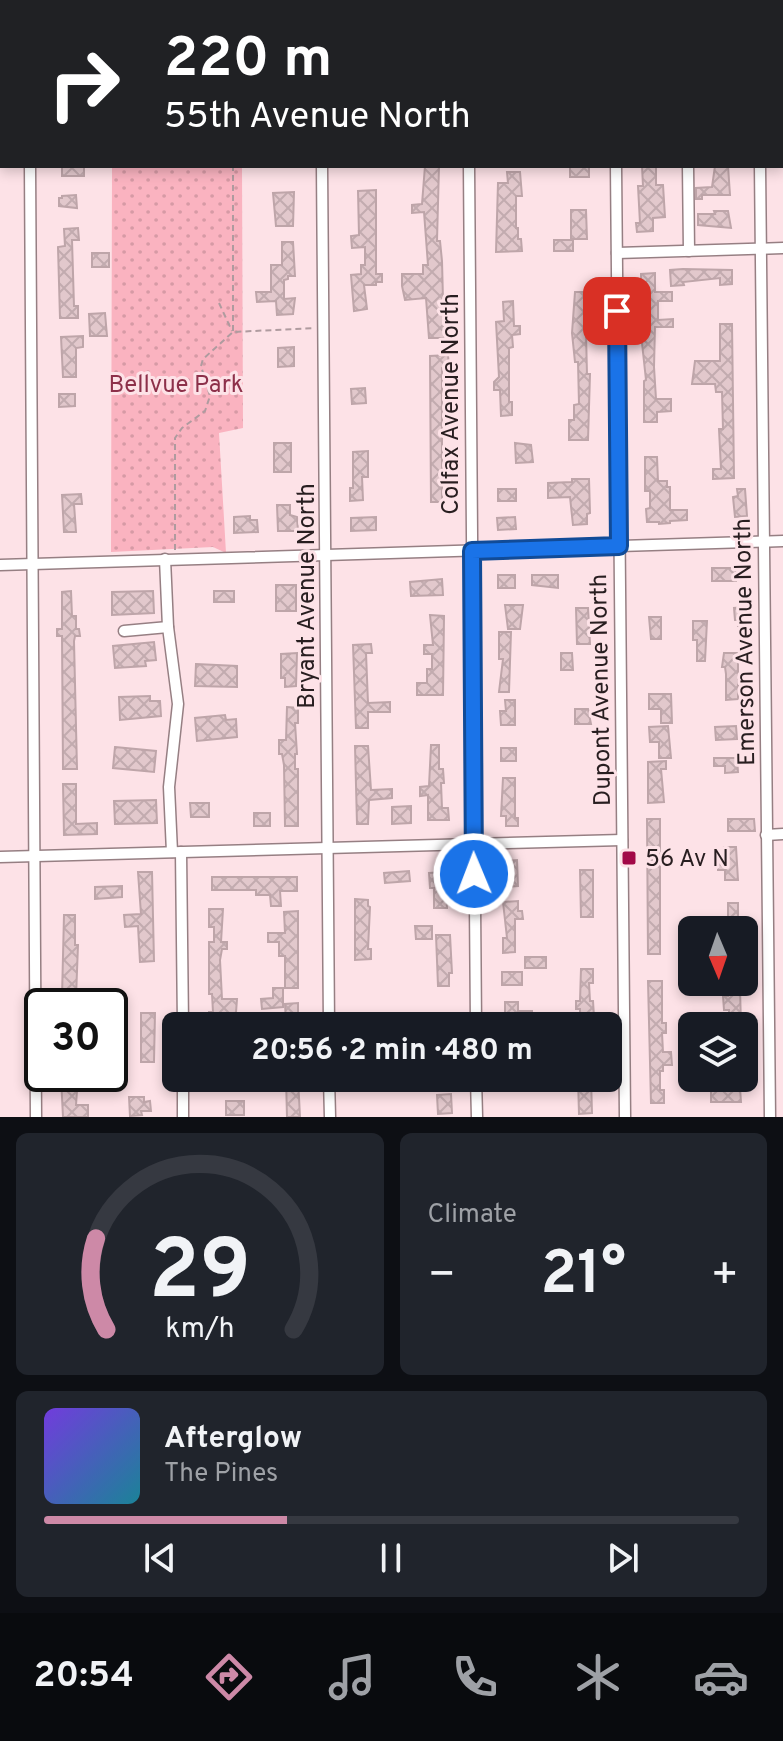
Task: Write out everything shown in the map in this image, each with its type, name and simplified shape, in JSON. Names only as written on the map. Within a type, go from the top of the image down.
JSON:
[{"type":"street","points":[[30,168],[36,1117]]},
{"type":"street","name":"Bryant Avenue North","points":[[322,168],[329,1012]]},
{"type":"street","name":"Colfax Avenue North","points":[[469,168],[476,1012]]},
{"type":"street","name":"Dupont Avenue North","points":[[616,168],[625,1117]]},
{"type":"street","points":[[688,168],[689,251]]},
{"type":"street","name":"Emerson Avenue North","points":[[760,168],[770,1117]]},
{"type":"street","points":[[617,253],[783,248]]},
{"type":"street","points":[[0,565],[783,541]]},
{"type":"street","points":[[170,559],[168,627],[178,704],[169,787],[176,852],[182,1012]]},
{"type":"street","points":[[124,631],[168,627]]},
{"type":"street","points":[[766,835],[783,834]]},
{"type":"street","points":[[0,857],[622,840]]},
{"type":"street","points":[[183,1092],[183,1117]]},
{"type":"street","points":[[329,1092],[330,1117]]},
{"type":"street","points":[[476,1092],[477,1117]]},
{"type":"path","points":[[233,168],[233,332]]},
{"type":"path","points":[[219,303],[233,332]]},
{"type":"path","points":[[170,559],[175,438],[182,428],[205,411],[210,396],[201,366],[203,359],[233,332],[324,327]]},
{"type":"green space","name":"Bellvue Park","points":[[112,168],[242,168],[243,428],[219,433],[226,553],[213,547],[111,552]]},
{"type":"building","points":[[62,168],[84,168],[84,176],[62,176]]},
{"type":"building","points":[[425,168],[439,168],[437,241],[440,241],[442,261],[444,338],[429,338],[426,298],[405,300],[402,286],[402,274],[423,274],[423,265],[428,265],[424,212],[412,213],[412,205],[422,204]]},
{"type":"building","points":[[570,168],[589,168],[589,177],[570,177]]},
{"type":"building","points":[[642,168],[656,168],[656,185],[663,185],[665,217],[653,218],[653,231],[637,232],[636,223],[640,223],[638,186],[643,186]]},
{"type":"building","points":[[715,168],[728,168],[730,195],[702,195],[702,199],[696,199],[696,188],[712,187]]},
{"type":"building","points":[[507,172],[520,172],[522,196],[516,196],[516,228],[522,251],[496,252],[498,183],[508,183]]},
{"type":"building","points":[[376,190],[376,274],[382,274],[382,282],[364,285],[367,309],[354,311],[351,275],[361,274],[361,265],[365,265],[365,247],[352,248],[351,236],[359,235],[358,191]]},
{"type":"building","points":[[294,192],[293,226],[276,226],[273,193]]},
{"type":"building","points":[[76,195],[77,208],[59,206],[62,196]]},
{"type":"building","points":[[571,210],[586,210],[587,239],[571,239]]},
{"type":"building","points":[[714,211],[728,211],[731,228],[698,225],[698,214],[715,214]]},
{"type":"building","points":[[78,228],[79,240],[72,240],[74,306],[78,306],[78,318],[60,318],[58,247],[65,246],[64,229]]},
{"type":"building","points":[[554,240],[573,240],[573,251],[554,251]]},
{"type":"building","points":[[282,242],[293,242],[295,276],[284,280],[284,299],[295,298],[293,314],[277,315],[276,301],[257,302],[256,292],[271,292],[271,265],[282,265]]},
{"type":"building","points":[[92,253],[109,253],[109,267],[92,267]]},
{"type":"building","points":[[670,270],[732,270],[732,284],[720,285],[720,278],[671,286]]},
{"type":"building","points":[[655,273],[655,292],[672,292],[672,301],[658,301],[658,320],[673,319],[673,327],[655,327],[654,367],[656,399],[671,399],[671,411],[657,412],[657,422],[644,422],[646,380],[641,274]]},
{"type":"building","points":[[575,292],[585,292],[587,374],[590,374],[588,440],[569,440],[569,420],[574,420],[574,405],[579,404],[578,362],[575,362],[572,333]]},
{"type":"building","points":[[513,301],[514,326],[520,326],[520,334],[512,335],[513,347],[509,348],[509,402],[512,402],[512,415],[501,416],[500,390],[494,390],[494,382],[499,377],[496,322],[504,321],[503,302]]},
{"type":"building","points":[[105,313],[107,336],[90,336],[89,314]]},
{"type":"building","points":[[720,324],[732,324],[734,478],[713,479],[713,469],[721,469],[719,429],[723,429],[722,392],[716,392],[715,384],[692,384],[695,361],[720,361]]},
{"type":"building","points":[[83,336],[83,347],[76,348],[76,377],[63,377],[61,337]]},
{"type":"building","points":[[294,347],[294,366],[278,367],[278,348]]},
{"type":"building","points":[[448,355],[449,367],[442,368],[442,502],[431,502],[430,356]]},
{"type":"building","points":[[365,388],[366,403],[352,404],[351,389]]},
{"type":"building","points":[[59,394],[75,394],[75,406],[59,407]]},
{"type":"building","points":[[274,443],[291,443],[291,472],[274,472]]},
{"type":"building","points":[[515,443],[531,445],[533,462],[516,463]]},
{"type":"building","points":[[368,451],[368,477],[362,477],[363,500],[350,501],[353,452]]},
{"type":"building","points":[[645,457],[657,457],[658,481],[667,481],[667,487],[670,487],[670,510],[687,510],[687,520],[659,524],[647,522],[650,491],[645,491]]},
{"type":"building","points":[[572,479],[589,479],[590,513],[587,514],[587,524],[573,525],[570,497],[548,498],[548,483],[572,482]]},
{"type":"building","points":[[498,489],[516,489],[516,501],[498,501]]},
{"type":"building","points":[[737,489],[745,489],[747,516],[735,517],[733,497],[738,496]]},
{"type":"building","points":[[81,494],[82,504],[74,504],[76,532],[64,532],[62,495]]},
{"type":"building","points":[[277,505],[290,505],[290,515],[297,517],[298,531],[278,531]]},
{"type":"building","points":[[250,516],[250,520],[257,520],[258,532],[234,533],[234,517]]},
{"type":"building","points":[[376,517],[376,530],[351,531],[351,518]]},
{"type":"building","points":[[515,517],[516,529],[498,530],[497,518]]},
{"type":"building","points":[[712,568],[736,568],[736,581],[712,581]]},
{"type":"building","points":[[498,575],[515,575],[515,588],[498,588]]},
{"type":"building","points":[[532,575],[558,575],[558,588],[532,585]]},
{"type":"building","points":[[442,579],[443,595],[411,596],[410,582]]},
{"type":"building","points":[[276,585],[296,585],[296,611],[276,611]]},
{"type":"building","points":[[71,591],[72,616],[76,616],[76,629],[79,629],[80,636],[75,636],[74,641],[77,769],[63,769],[62,636],[57,636],[57,629],[62,629],[62,592]]},
{"type":"building","points":[[153,591],[154,613],[112,615],[112,592]]},
{"type":"building","points":[[214,591],[234,591],[234,602],[214,602]]},
{"type":"building","points":[[505,605],[523,605],[520,629],[508,629]]},
{"type":"building","points":[[746,607],[747,626],[738,626],[734,608]]},
{"type":"building","points":[[576,608],[588,608],[590,644],[577,644]]},
{"type":"building","points":[[430,615],[444,616],[443,695],[417,695],[417,683],[427,683],[427,669],[432,669],[432,654],[424,654],[424,645],[433,645]]},
{"type":"building","points":[[649,617],[661,617],[661,639],[651,639]]},
{"type":"building","points":[[693,621],[707,621],[705,661],[697,661]]},
{"type":"building","points":[[499,632],[511,632],[509,692],[499,692],[503,659],[499,659]]},
{"type":"building","points":[[154,642],[156,660],[145,661],[146,666],[115,668],[113,646]]},
{"type":"building","points":[[371,644],[372,653],[366,653],[368,703],[390,702],[390,712],[368,712],[368,728],[356,728],[353,645]]},
{"type":"building","points":[[297,653],[296,686],[285,687],[285,678],[281,678],[281,654]]},
{"type":"building","points":[[561,653],[572,653],[573,670],[561,670]]},
{"type":"building","points":[[724,653],[738,653],[738,699],[726,700],[726,674],[725,667],[722,667]]},
{"type":"building","points":[[196,664],[237,666],[237,687],[195,686]]},
{"type":"building","points":[[649,694],[671,694],[672,723],[661,723],[661,709],[649,709]]},
{"type":"building","points":[[150,696],[150,701],[160,701],[161,716],[120,720],[119,697]]},
{"type":"building","points":[[505,700],[515,700],[515,725],[501,725],[500,711],[506,711]]},
{"type":"building","points":[[287,707],[298,708],[295,769],[298,769],[298,826],[285,826],[284,765],[282,754],[279,754],[279,740],[286,740]]},
{"type":"building","points":[[575,709],[588,709],[591,724],[575,724]]},
{"type":"building","points":[[225,715],[226,720],[236,719],[237,737],[197,741],[195,718]]},
{"type":"building","points":[[668,726],[671,758],[659,758],[659,742],[650,742],[649,727]]},
{"type":"building","points":[[736,726],[737,739],[716,740],[715,727]]},
{"type":"building","points":[[431,745],[439,745],[439,769],[443,769],[444,783],[441,783],[442,808],[448,808],[449,820],[428,820],[428,795],[420,796],[420,787],[429,786]]},
{"type":"building","points":[[355,746],[368,746],[371,790],[392,789],[392,798],[369,800],[368,824],[357,824]]},
{"type":"building","points":[[115,747],[156,751],[154,772],[113,768]]},
{"type":"building","points":[[501,748],[516,748],[516,761],[501,761]]},
{"type":"building","points":[[714,758],[737,758],[738,772],[725,773],[725,766],[714,766]]},
{"type":"building","points":[[666,761],[666,769],[661,769],[664,802],[648,803],[648,762]]},
{"type":"building","points":[[503,778],[515,778],[515,818],[518,818],[518,826],[506,826],[506,816],[501,816]]},
{"type":"building","points":[[63,784],[76,784],[76,824],[97,823],[97,834],[64,835]]},
{"type":"building","points":[[156,800],[157,823],[115,824],[114,801]]},
{"type":"building","points":[[190,803],[209,803],[209,817],[191,817]]},
{"type":"building","points":[[411,806],[411,823],[392,824],[392,807]]},
{"type":"building","points":[[254,813],[270,813],[270,826],[254,826]]},
{"type":"building","points":[[647,819],[660,819],[660,954],[648,954]]},
{"type":"building","points":[[728,819],[754,819],[755,831],[728,831]]},
{"type":"building","points":[[724,847],[736,847],[738,880],[725,880],[725,870],[718,870],[718,862],[725,862]]},
{"type":"building","points":[[517,860],[518,886],[504,887],[506,861]]},
{"type":"building","points":[[580,870],[593,870],[593,917],[581,917]]},
{"type":"building","points":[[409,871],[410,881],[385,883],[384,873]]},
{"type":"building","points":[[138,872],[152,872],[154,961],[140,962],[138,926],[125,927],[124,915],[141,914]]},
{"type":"building","points":[[445,872],[447,908],[434,908],[434,888],[430,888],[429,873]]},
{"type":"building","points":[[212,877],[297,877],[297,891],[280,891],[281,906],[271,906],[270,895],[256,895],[256,890],[212,890]]},
{"type":"building","points":[[122,886],[122,897],[95,899],[95,887]]},
{"type":"building","points":[[355,899],[368,900],[370,907],[368,949],[371,949],[371,959],[355,960]]},
{"type":"building","points":[[518,901],[518,911],[522,911],[523,919],[515,919],[515,952],[503,953],[503,938],[507,938],[503,902]]},
{"type":"building","points":[[728,903],[738,903],[738,916],[728,916]]},
{"type":"building","points":[[209,909],[223,909],[221,942],[227,942],[227,949],[222,949],[220,960],[222,999],[237,999],[236,1012],[213,1012],[212,994],[209,994],[209,942],[214,942],[214,927],[209,927]]},
{"type":"building","points":[[298,911],[298,988],[285,988],[285,956],[279,956],[279,942],[268,942],[268,933],[285,933],[284,912]]},
{"type":"building","points":[[64,915],[75,915],[75,945],[78,945],[76,988],[62,988]]},
{"type":"building","points":[[415,926],[432,926],[432,939],[416,939]]},
{"type":"building","points":[[436,935],[450,935],[452,973],[449,973],[449,986],[438,986]]},
{"type":"building","points":[[525,957],[546,957],[546,968],[525,968]]},
{"type":"building","points":[[581,969],[593,969],[593,983],[589,983],[594,1012],[576,1009],[576,1001],[580,1001]]},
{"type":"building","points":[[502,972],[522,972],[522,985],[502,985]]},
{"type":"building","points":[[648,981],[662,981],[662,1023],[666,1023],[666,1033],[662,1033],[663,1052],[671,1052],[672,1065],[663,1065],[663,1071],[660,1071],[664,1103],[651,1103]]},
{"type":"building","points":[[273,988],[283,988],[283,1007],[262,1009],[261,999],[273,998]]},
{"type":"building","points":[[723,996],[740,996],[741,1012],[724,1010]]},
{"type":"building","points":[[505,1002],[518,1002],[518,1011],[532,1011],[532,1012],[505,1012]]},
{"type":"building","points":[[298,1003],[298,1012],[285,1012],[285,1004]]},
{"type":"building","points":[[141,1013],[155,1013],[154,1062],[141,1062]]},
{"type":"building","points":[[62,1092],[77,1092],[76,1105],[88,1105],[88,1117],[63,1117]]},
{"type":"building","points":[[286,1092],[299,1092],[300,1117],[287,1117]]},
{"type":"building","points":[[578,1092],[591,1092],[592,1113],[579,1114]]},
{"type":"building","points":[[711,1092],[740,1092],[741,1102],[711,1102]]},
{"type":"building","points":[[451,1094],[452,1113],[438,1114],[437,1095]]},
{"type":"building","points":[[129,1097],[144,1097],[144,1102],[150,1101],[151,1111],[130,1116]]},
{"type":"building","points":[[226,1101],[244,1101],[244,1115],[226,1115]]},
{"type":"place","name":"56 Av N","points":[[629,858]]},
{"type":"route","points":[[474,874],[472,551],[619,546],[617,311]]}]
